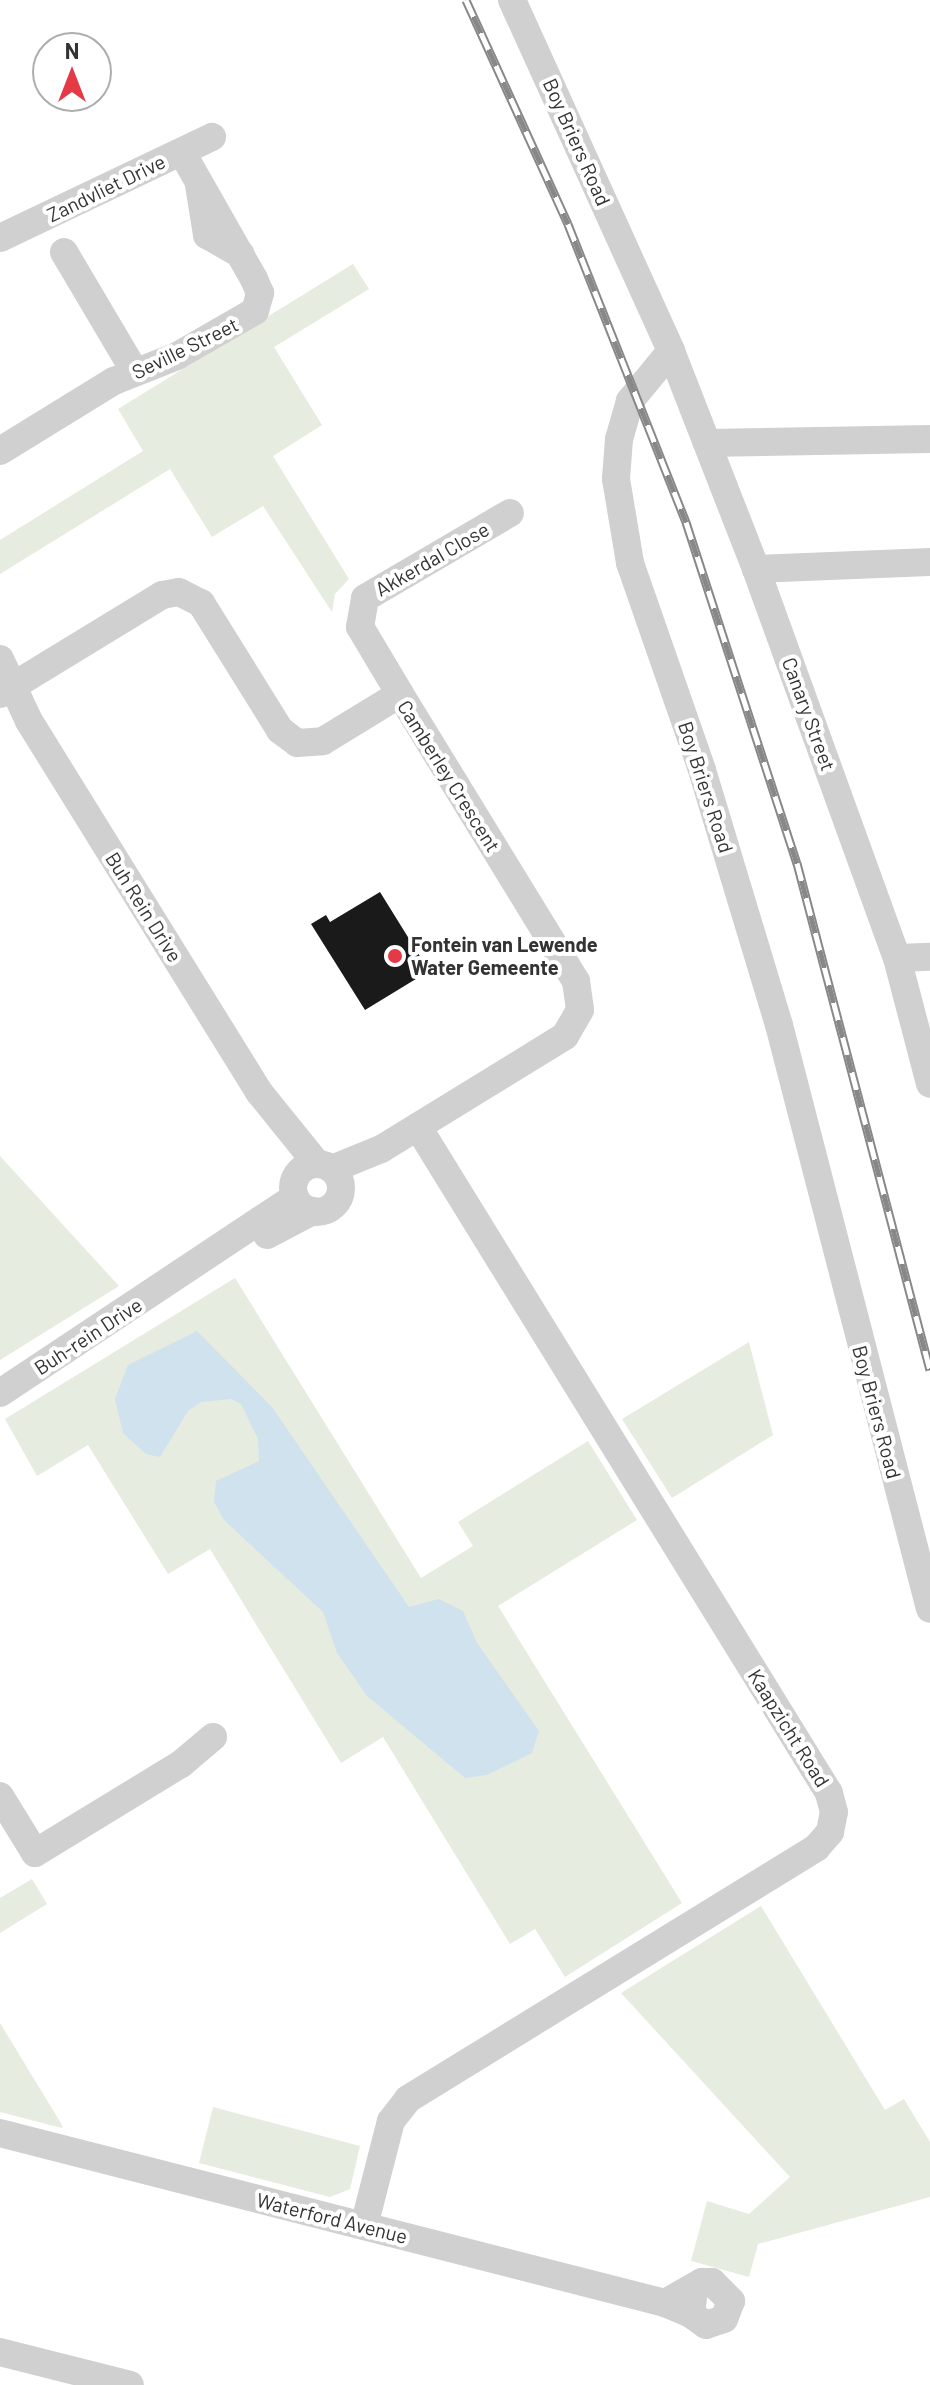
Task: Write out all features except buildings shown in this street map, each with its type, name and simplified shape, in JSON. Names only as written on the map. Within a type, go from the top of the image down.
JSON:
[{"type":"street","name":"Boy Briers Road","points":[[512,0],[671,351],[630,401],[619,439],[616,479],[630,563],[702,770],[779,1025],[930,1609]]},
{"type":"street","name":"Zandvliet Drive","points":[[0,238],[212,137]]},
{"type":"street","name":"Seville Street","points":[[0,451],[135,372],[204,343],[255,311],[260,293],[182,152]]},
{"type":"street","points":[[64,252],[135,372]]},
{"type":"street","name":"Canary Street","points":[[671,351],[756,569],[897,958],[930,1084]]},
{"type":"street","points":[[707,443],[930,439]]},
{"type":"street","name":"Akkerdal Close","points":[[400,694],[360,627],[365,598],[510,513]]},
{"type":"street","points":[[756,569],[930,562]]},
{"type":"street","name":"Camberley Crescent","points":[[5,691],[162,595],[179,592],[201,603],[280,730],[297,743],[323,741],[400,694],[576,981],[581,1000],[565,1036],[381,1149],[330,1174]]},
{"type":"street","name":"Buh Rein Drive","points":[[0,659],[5,691],[29,721],[259,1092],[330,1174]]},
{"type":"street","points":[[897,958],[930,957]]},
{"type":"street","name":"Buh Rein Drive","points":[[259,1092],[261,1119],[301,1197]]},
{"type":"street","name":"Kaapzicht Road","points":[[364,2226],[391,2121],[408,2099],[817,1847],[830,1832],[834,1812],[829,1793],[418,1127]]},
{"type":"street","points":[[303,1169],[330,1174],[335,1204],[301,1197],[303,1169]]},
{"type":"street","name":"Buh-rein Drive","points":[[0,1393],[301,1197]]},
{"type":"street","points":[[0,1796],[35,1853],[181,1764],[213,1737]]},
{"type":"street","name":"Waterford Avenue","points":[[0,2133],[364,2226],[683,2302]]},
{"type":"street","points":[[0,2352],[130,2385]]},
{"type":"shaded area","points":[[353,264],[369,289],[274,347],[322,425],[273,456],[349,579],[335,594],[332,612],[263,506],[212,537],[170,469],[0,574],[0,540],[143,451],[118,409]]},
{"type":"shaded area","points":[[0,1156],[119,1286],[0,1360]]},
{"type":"shaded area","points":[[235,1278],[421,1578],[473,1546],[458,1522],[588,1441],[637,1520],[498,1606],[682,1903],[565,1977],[535,1929],[510,1944],[383,1737],[341,1763],[210,1549],[168,1574],[88,1445],[37,1476],[5,1419]]},
{"type":"shaded area","points":[[749,1342],[773,1435],[672,1498],[622,1419]]},
{"type":"shaded area","points":[[32,1879],[47,1904],[0,1933],[0,1898]]},
{"type":"shaded area","points":[[761,1906],[885,2110],[904,2099],[930,2142],[930,2197],[758,2244],[749,2277],[691,2261],[707,2201],[749,2214],[790,2177],[621,1993]]},
{"type":"shaded area","points":[[0,2023],[62,2125],[62,2128],[0,2112]]},
{"type":"shaded area","points":[[213,2107],[360,2146],[350,2189],[330,2197],[199,2163]]},
{"type":"water","points":[[197,1331],[272,1407],[409,1607],[439,1599],[463,1611],[477,1643],[539,1731],[532,1753],[487,1775],[465,1778],[367,1696],[337,1653],[323,1612],[224,1520],[214,1502],[216,1481],[259,1461],[258,1439],[241,1404],[231,1399],[201,1402],[188,1411],[160,1457],[146,1454],[123,1433],[115,1399],[128,1365]]},
{"type":"railway","points":[[466,0],[568,224],[686,522],[797,863],[930,1370]]},
{"type":"place","name":"Fontein van Lewende Water Gemeente","points":[[395,956]]}]
